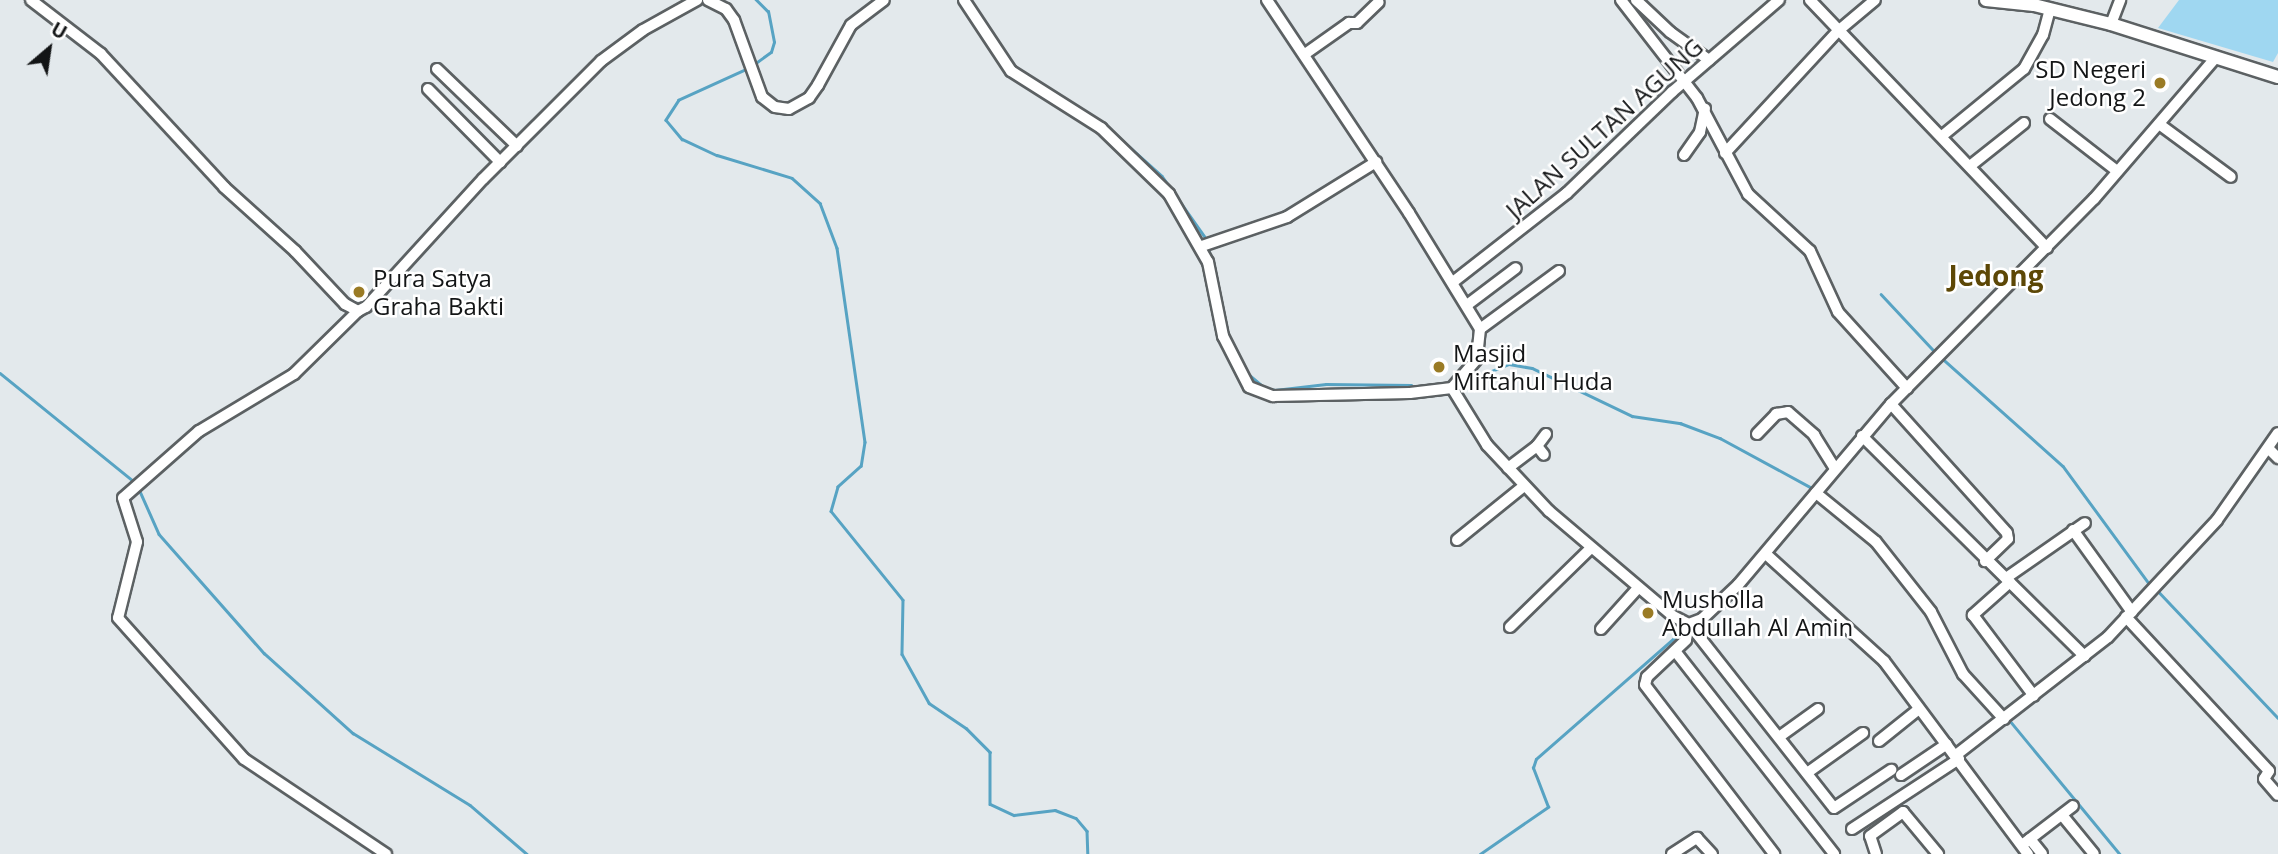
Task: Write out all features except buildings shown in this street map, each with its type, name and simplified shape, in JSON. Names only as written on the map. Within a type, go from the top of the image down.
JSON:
[{"type":"street","points":[[30,0],[101,54],[224,187],[295,251],[345,304],[358,311]]},
{"type":"street","points":[[386,854],[244,759],[121,625],[119,610],[137,542],[122,506],[136,485],[214,420],[294,374],[358,311],[374,299],[500,162],[609,55],[697,0]]},
{"type":"street","points":[[708,0],[726,9],[734,20],[755,80],[769,104],[797,107],[818,85],[850,25],[884,0]]},
{"type":"street","points":[[964,0],[1011,71],[1101,128],[1137,159],[1169,194],[1202,246],[1223,335],[1249,387],[1273,396],[1410,393],[1452,388],[1477,359],[1480,329],[1376,162],[1267,0]]},
{"type":"street","points":[[1621,0],[1686,80],[1705,109],[1748,194],[1816,260],[1844,319],[1907,388]]},
{"type":"street","name":"JALAN SULTAN AGUNG","points":[[1453,282],[1567,193],[1686,80],[1779,0]]},
{"type":"street","points":[[1810,0],[2046,248]]},
{"type":"street","points":[[1725,153],[1838,32],[1875,0]]},
{"type":"street","points":[[1986,0],[2035,3],[2278,77]]},
{"type":"street","points":[[2111,24],[2120,0]]},
{"type":"street","points":[[1639,1],[1709,60]]},
{"type":"street","points":[[1305,54],[1349,23],[1357,23],[1379,2]]},
{"type":"street","points":[[1942,136],[2024,69],[2043,35],[2050,9]]},
{"type":"street","points":[[1774,854],[1645,685],[1647,677],[1686,640],[1692,623],[1767,555],[1862,436],[2046,248],[2216,58]]},
{"type":"street","points":[[437,69],[517,146]]},
{"type":"street","points":[[428,89],[500,162]]},
{"type":"street","points":[[1684,155],[1700,132],[1705,109]]},
{"type":"street","points":[[2050,118],[2117,171]]},
{"type":"street","points":[[1970,166],[2024,123]]},
{"type":"street","points":[[2159,124],[2231,177]]},
{"type":"street","points":[[1202,246],[1287,216],[1376,162]]},
{"type":"street","points":[[1466,305],[1516,268]]},
{"type":"street","points":[[1480,329],[1559,271]]},
{"type":"street","points":[[1452,388],[1478,432],[1524,486],[1590,548],[1638,588],[1692,623],[1697,634],[1836,808],[1891,770]]},
{"type":"street","points":[[1891,404],[2007,533],[2008,539],[1985,561]]},
{"type":"street","points":[[1757,434],[1776,414],[1788,412],[1814,435],[1835,468]]},
{"type":"street","points":[[1508,468],[1537,446],[1546,434]]},
{"type":"street","points":[[1862,436],[1985,561],[2008,580],[2084,656]]},
{"type":"street","points":[[2275,442],[2278,458]]},
{"type":"street","points":[[1852,829],[1958,757],[2084,656],[2129,614],[2217,520],[2275,442]]},
{"type":"street","points":[[1537,446],[1544,455]]},
{"type":"street","points":[[1457,540],[1524,486]]},
{"type":"street","points":[[1816,493],[1876,542],[1931,612],[1963,674],[2004,719]]},
{"type":"street","points":[[2034,696],[1973,617],[2008,580],[2085,523]]},
{"type":"street","points":[[2073,530],[2129,614],[2269,771],[2264,779],[2278,795]]},
{"type":"street","points":[[1510,627],[1590,548]]},
{"type":"street","points":[[1767,555],[1884,661],[2027,846],[2042,854]]},
{"type":"street","points":[[1601,629],[1638,588]]},
{"type":"street","points":[[1675,651],[1834,854]]},
{"type":"street","points":[[1779,737],[1818,709]]},
{"type":"street","points":[[1879,741],[1919,709]]},
{"type":"street","points":[[1807,773],[1863,733]]},
{"type":"street","points":[[1901,775],[1947,744]]},
{"type":"street","points":[[2027,846],[2073,806]]},
{"type":"street","points":[[1876,854],[1870,836],[1903,812],[1938,854]]},
{"type":"street","points":[[2062,815],[2094,854]]},
{"type":"street","points":[[1672,854],[1697,838],[1713,854]]},
{"type":"shaded area","points":[[2179,0],[2278,0],[2278,53],[2273,62],[2158,28]]},
{"type":"waterway","points":[[753,65],[771,52],[774,42],[768,12],[756,0]]},
{"type":"waterway","points":[[1009,61],[1020,71]]},
{"type":"waterway","points":[[747,69],[679,100],[666,120],[682,139],[717,155],[792,178],[820,203],[837,248],[865,442],[861,466],[838,487],[831,511],[903,600],[902,654],[929,703],[966,728],[990,752],[990,804],[1014,815],[1055,810],[1076,818],[1087,831],[1088,854]]},
{"type":"waterway","points":[[1066,101],[1099,121]]},
{"type":"waterway","points":[[1105,125],[1162,176],[1205,237]]},
{"type":"waterway","points":[[1209,250],[1222,307]]},
{"type":"waterway","points":[[1881,294],[1936,353]]},
{"type":"waterway","points":[[1944,360],[2063,466],[2150,585]]},
{"type":"waterway","points":[[1462,383],[1509,364],[1532,368],[1632,416],[1680,423],[1720,438],[1812,488]]},
{"type":"waterway","points":[[1246,372],[1265,388],[1275,390],[1326,384],[1411,385]]},
{"type":"waterway","points":[[0,373],[136,483]]},
{"type":"waterway","points":[[139,489],[159,534],[264,653],[353,733],[470,805],[527,854]]},
{"type":"waterway","points":[[2159,592],[2278,718]]},
{"type":"waterway","points":[[1480,854],[1548,807],[1533,768],[1536,759],[1681,632]]},
{"type":"waterway","points":[[2011,722],[2120,854]]},
{"type":"place","name":"SD Negeri Jedong 2","points":[[2160,83]]},
{"type":"place","name":"Pura Satya Graha Bakti","points":[[359,292]]},
{"type":"place","name":"Masjid Miftahul Huda","points":[[1439,367]]},
{"type":"place","name":"Musholla Abdullah Al Amin","points":[[1648,613]]},
{"type":"district","name":"Jedong","points":[[1996,275]]}]
